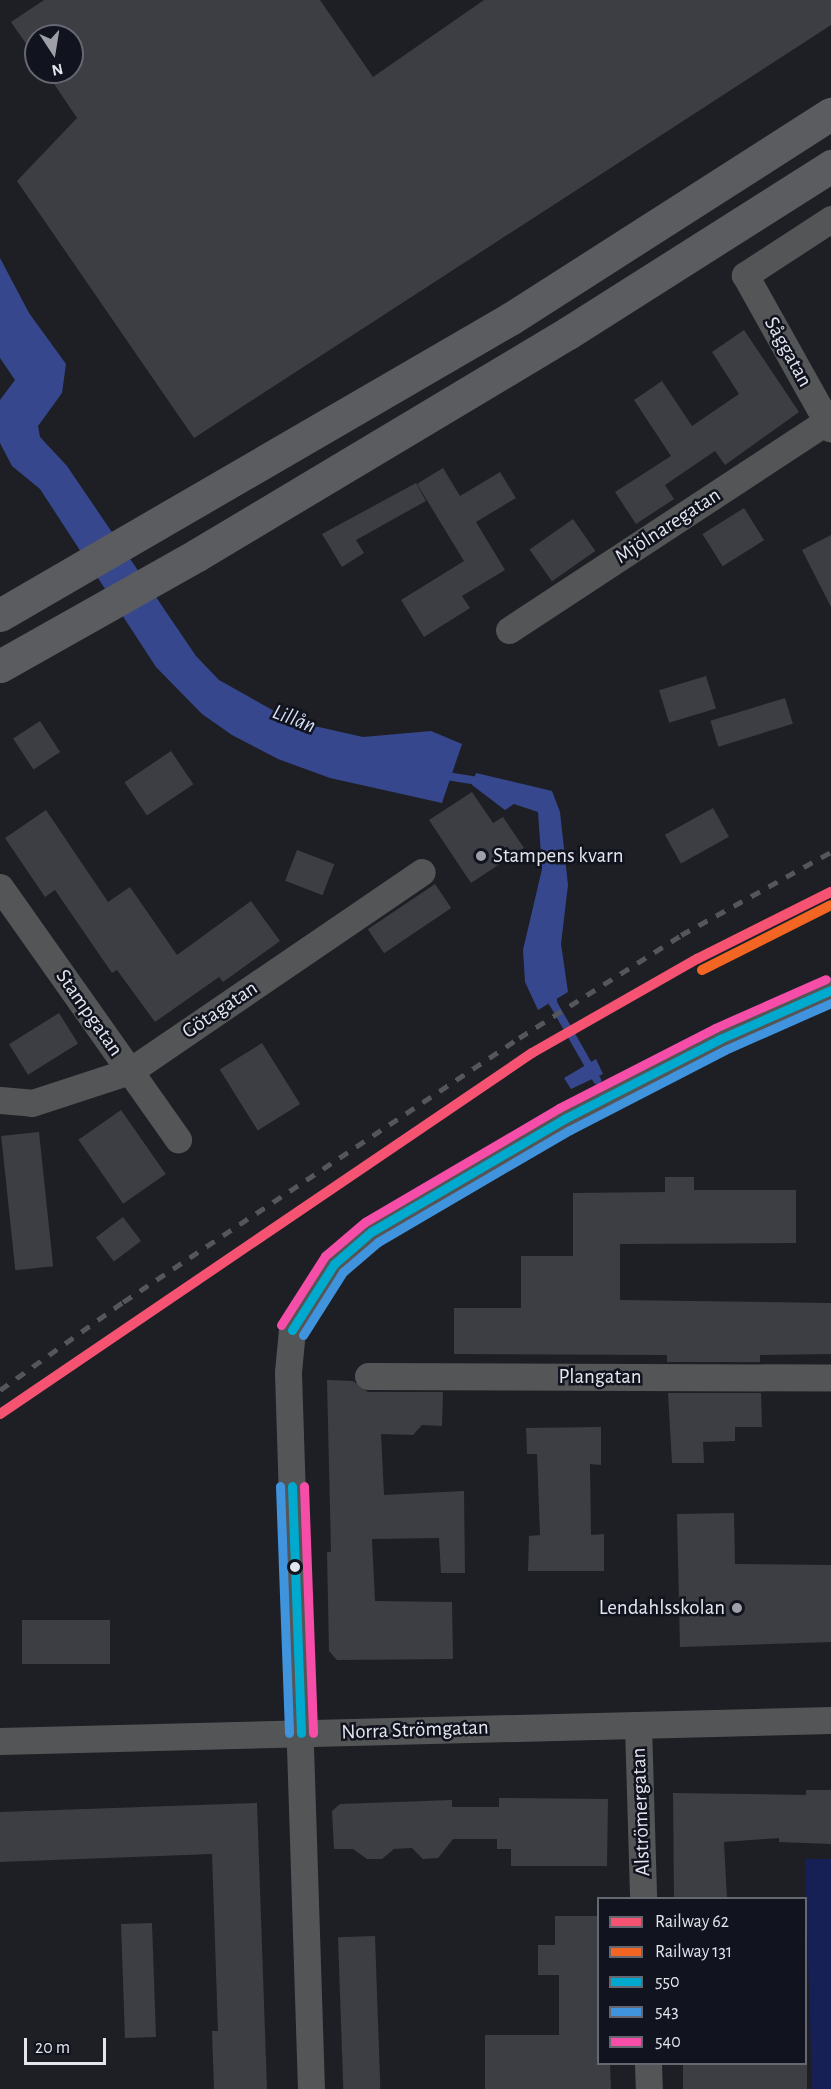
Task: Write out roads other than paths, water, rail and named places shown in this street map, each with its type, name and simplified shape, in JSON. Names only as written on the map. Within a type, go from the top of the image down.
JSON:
[{"type":"highway","points":[[0,615],[60,584],[510,319],[831,114]]},
{"type":"highway","points":[[0,666],[83,622],[568,333],[831,166]]},
{"type":"street","name":"Såggatan","points":[[829,425],[745,275],[831,219]]},
{"type":"street","name":"Mjölnaregatan","points":[[509,630],[829,425]]},
{"type":"street","name":"Götagatan","points":[[0,1100],[32,1103],[130,1071],[422,872]]},
{"type":"street","name":"Stampgatan","points":[[0,887],[178,1140]]},
{"type":"street","points":[[311,2089],[288,1372],[292,1330],[302,1309],[334,1264],[371,1232],[564,1119],[720,1039],[831,990]]},
{"type":"street","name":"Plangatan","points":[[368,1376],[831,1378]]},
{"type":"street","name":"Norra Strömgatan","points":[[0,1741],[831,1720]]},
{"type":"street","name":"Alströmergatan","points":[[638,1725],[643,1897]]},
{"type":"street","points":[[648,2065],[649,2089]]},
{"type":"water","points":[[0,258],[29,313],[66,364],[62,393],[38,426],[40,437],[67,466],[196,656],[219,680],[292,721],[363,737],[431,731],[462,744],[442,803],[330,778],[278,759],[232,735],[202,714],[156,667],[40,489],[12,466],[0,443],[0,400],[15,380],[0,358]]},
{"type":"water","points":[[476,773],[552,791],[560,812],[568,885],[561,944],[568,992],[538,1010],[525,982],[523,950],[542,869],[538,812],[514,804],[505,810],[472,785]]},
{"type":"water","points":[[596,1059],[603,1074],[571,1089],[564,1078]]},
{"type":"waterway","name":"Lillån","points":[[440,775],[484,782]]},
{"type":"waterway","name":"Lillån","points":[[553,990],[553,1003],[597,1080]]},
{"type":"railway","points":[[0,1390],[123,1302],[519,1038],[681,935],[831,852]]},
{"type":"rail line","name":"62","points":[[0,1414],[532,1053],[697,959],[831,892]]},
{"type":"rail line","name":"131","points":[[702,970],[831,905]]},
{"type":"place","name":"Stampens kvarn","points":[[481,856]]},
{"type":"place","name":"Lendahlsskolan","points":[[737,1608]]}]
